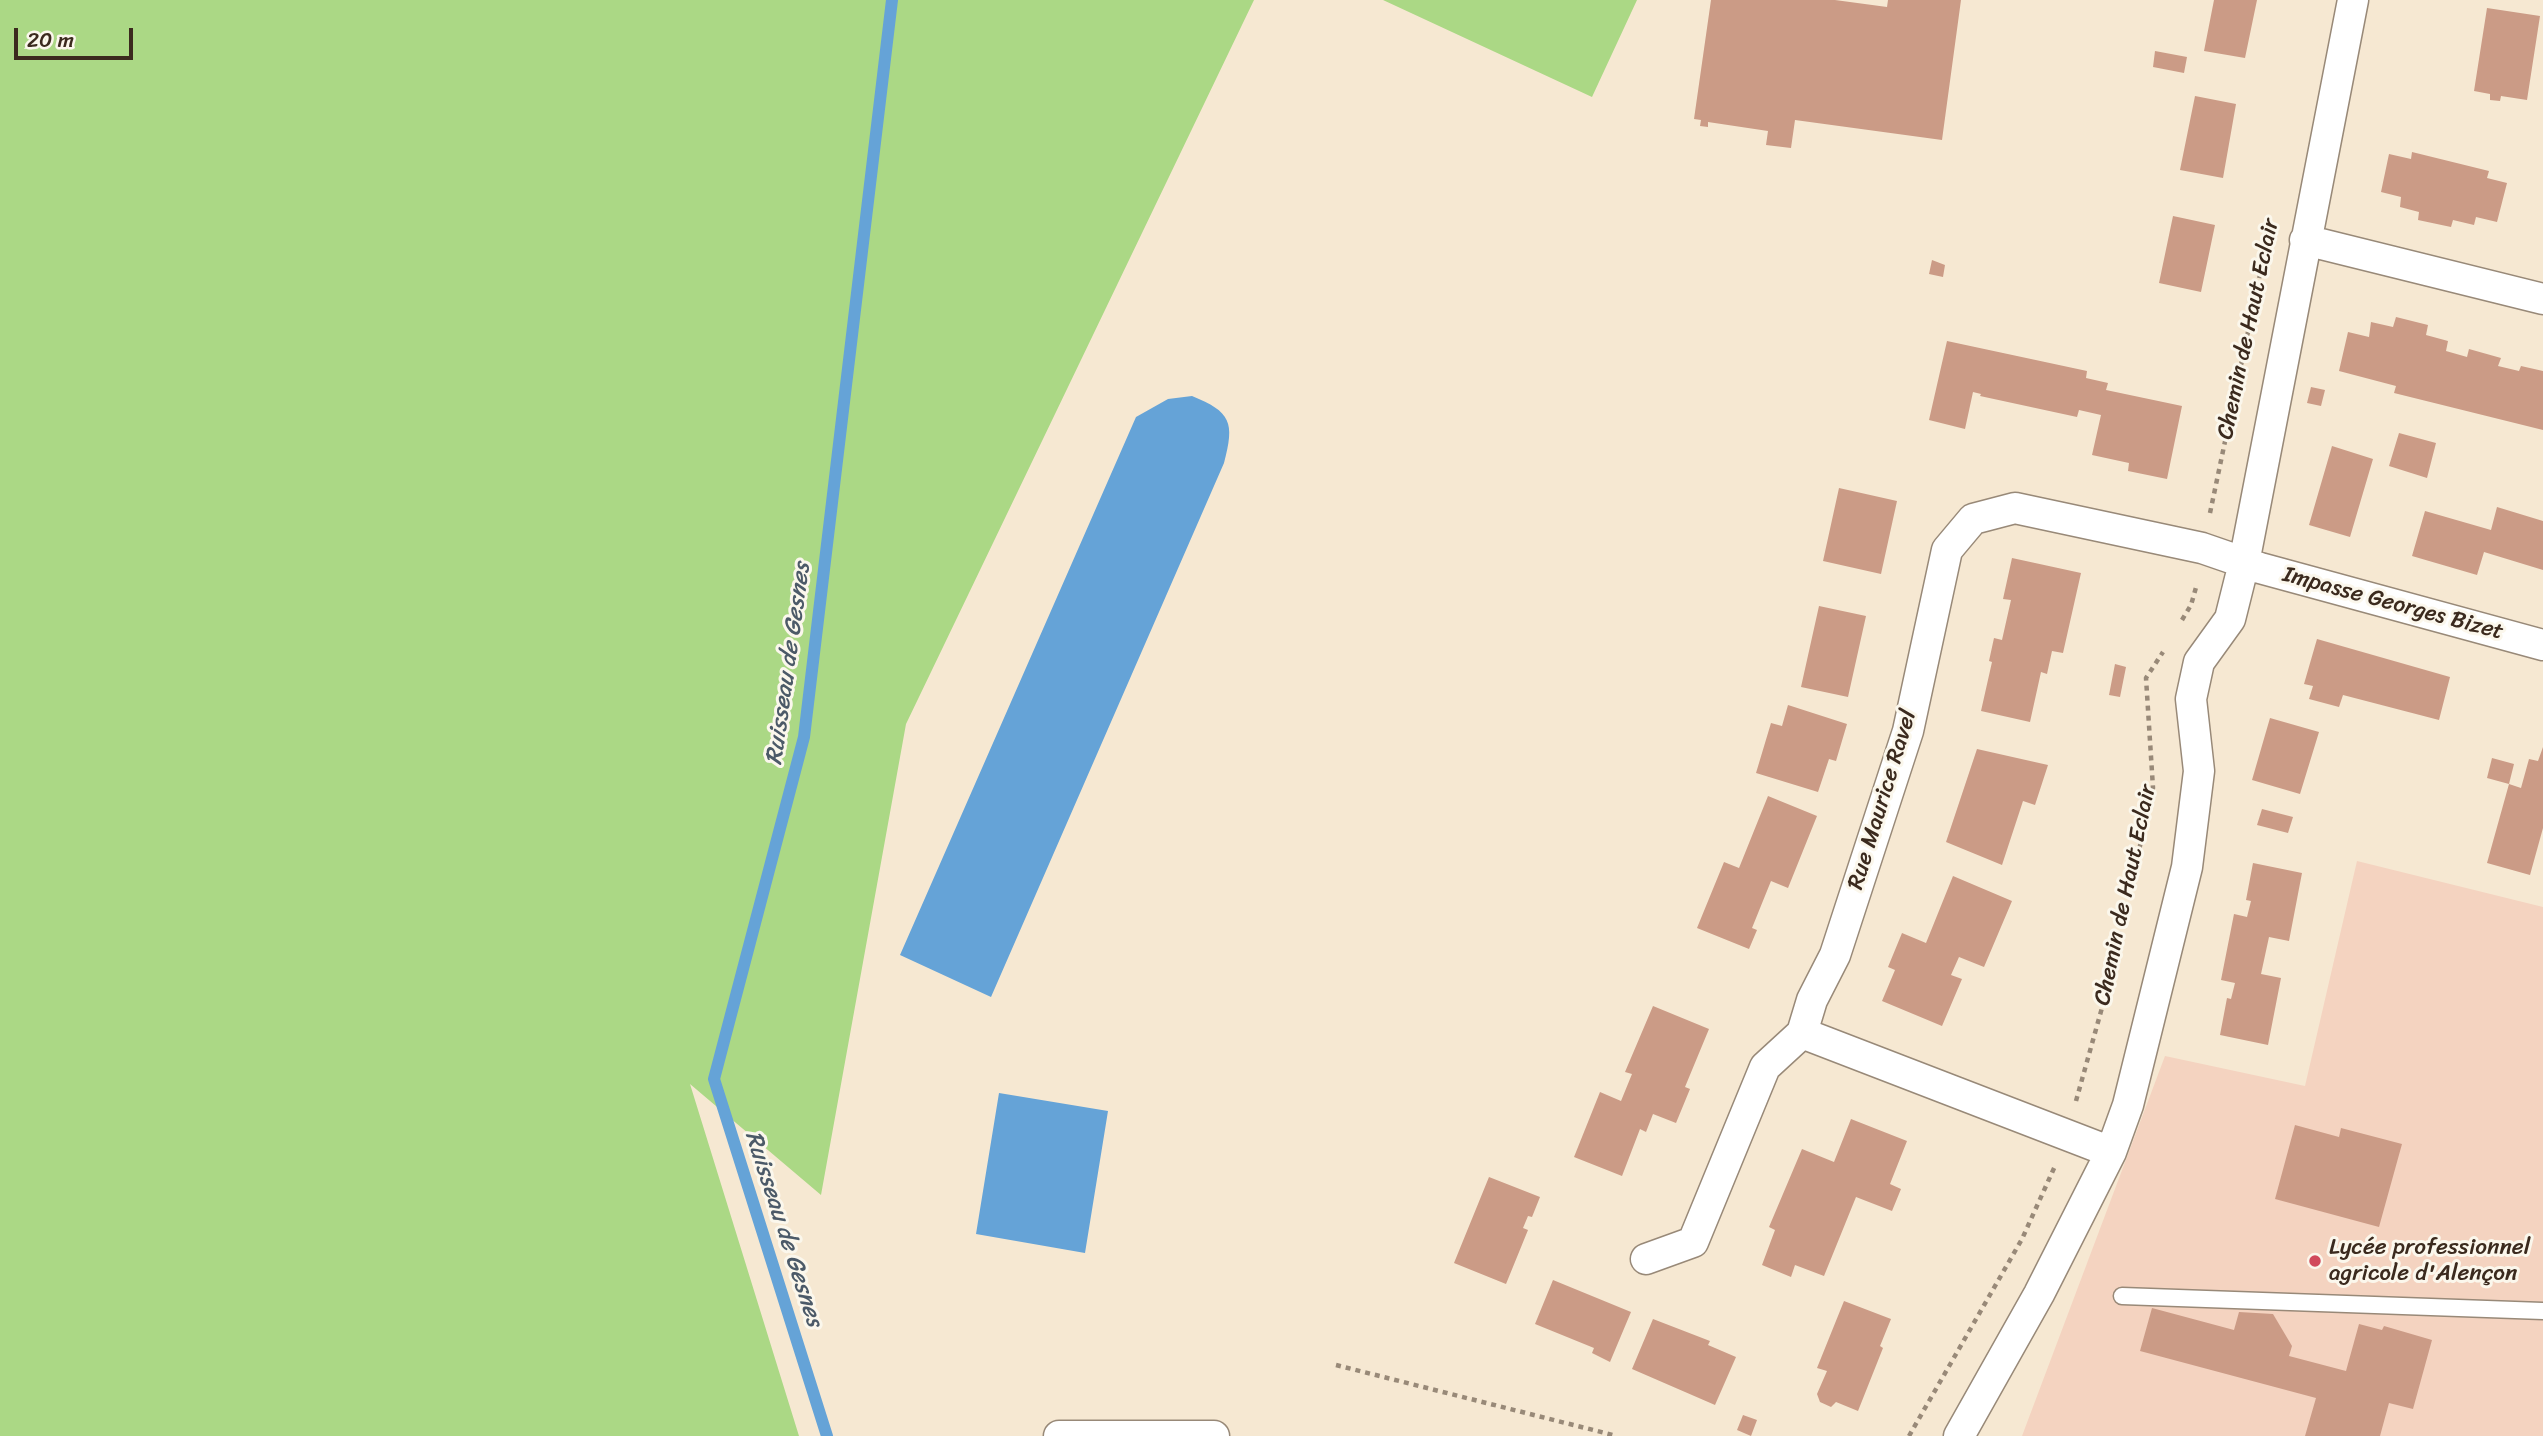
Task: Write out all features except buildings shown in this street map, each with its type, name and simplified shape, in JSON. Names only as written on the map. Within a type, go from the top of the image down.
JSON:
[{"type":"street","name":"Chemin de Haut Eclair","points":[[1959,1436],[2039,1294],[2111,1152],[2128,1105],[2187,867],[2199,771],[2191,699],[2193,687],[2199,662],[2230,619],[2244,563],[2353,0]]},
{"type":"street","points":[[2305,240],[2543,299]]},
{"type":"street","name":"Rue Maurice Ravel","points":[[1802,1033],[1812,1000],[1835,954],[1908,731],[1947,550],[1973,519],[2015,508],[2202,548],[2244,563]]},
{"type":"street","name":"Impasse Georges Bizet","points":[[2244,563],[2543,645]]},
{"type":"street","points":[[1646,1259],[1693,1242],[1765,1067],[1802,1033],[2111,1152]]},
{"type":"street","points":[[1059,1436],[1214,1436]]},
{"type":"lane","points":[[2122,1296],[2543,1311]]},
{"type":"path","name":"Chemin de Haut Eclair","points":[[2178,626],[2191,606],[2200,572],[2202,548],[2263,260]]},
{"type":"path","name":"Chemin de Haut Eclair","points":[[1909,1436],[2022,1239],[2067,1135],[2110,979],[2153,788],[2146,678],[2165,647]]},
{"type":"path","points":[[1336,1365],[1617,1436]]},
{"type":"shaded area","name":"Lycée professionnel agricole d'Alençon","points":[[2357,861],[2543,907],[2543,1436],[2022,1436],[2165,1056],[2305,1086]]},
{"type":"green space","points":[[0,0],[1254,0],[906,724],[821,1195],[690,1084],[799,1436],[0,1436]]},
{"type":"green space","points":[[1383,0],[1637,0],[1592,97]]},
{"type":"water","points":[[1192,396],[1215,407],[1227,420],[1229,437],[1224,463],[991,997],[900,955],[1136,417],[1168,399]]},
{"type":"water","points":[[999,1093],[1108,1111],[1085,1253],[976,1234]]},
{"type":"waterway","name":"Ruisseau de Gesnes","points":[[827,1436],[714,1079],[804,737],[892,0]]},
{"type":"place","name":"Lycée professionnel agricole d'Alençon","points":[[2315,1261]]}]
